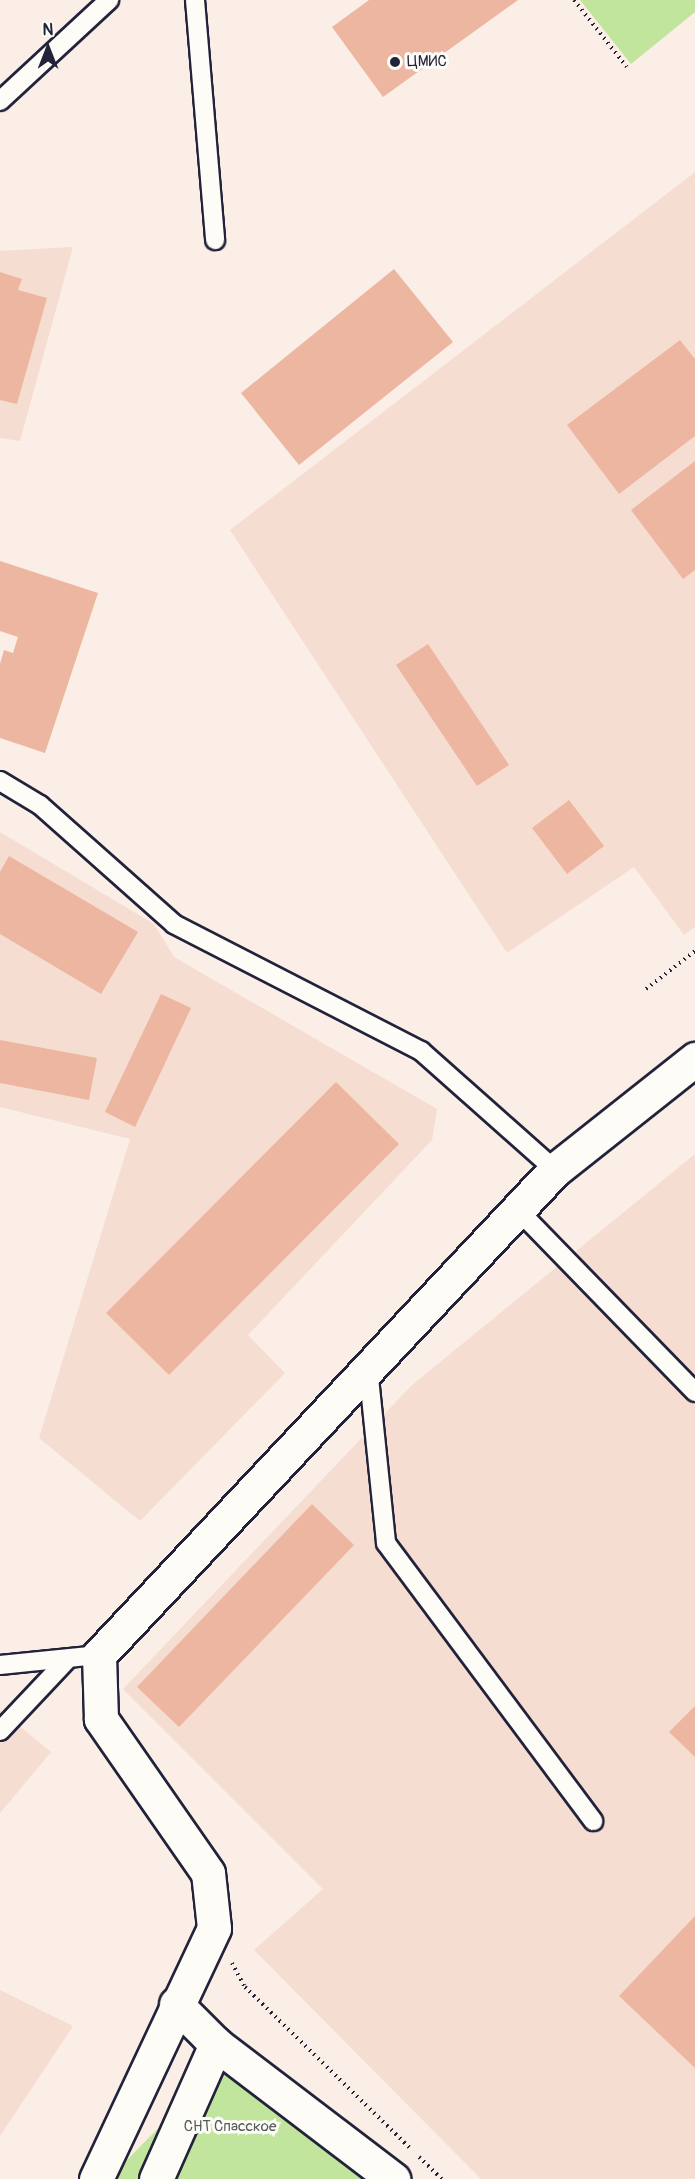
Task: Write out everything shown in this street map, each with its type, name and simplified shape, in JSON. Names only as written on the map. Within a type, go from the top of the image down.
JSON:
[{"type":"street","points":[[96,2179],[176,2004],[214,1928],[208,1873],[101,1719],[99,1655],[555,1170],[695,1059]]},
{"type":"street","points":[[176,2004],[216,2044],[393,2179]]},
{"type":"street","points":[[156,2179],[216,2044]]},
{"type":"lane","points":[[0,101],[109,0]]},
{"type":"lane","points":[[195,0],[215,240]]},
{"type":"lane","points":[[0,781],[40,805],[174,924],[421,1051],[555,1170]]},
{"type":"lane","points":[[518,1210],[695,1392]]},
{"type":"lane","points":[[368,1368],[386,1543],[593,1821]]},
{"type":"lane","points":[[0,1665],[66,1661],[99,1655]]},
{"type":"lane","points":[[0,1731],[66,1661]]},
{"type":"path","points":[[574,0],[627,67]]},
{"type":"path","points":[[646,989],[695,951]]},
{"type":"path","points":[[214,1928],[245,1987],[442,2179]]},
{"type":"shaded area","points":[[695,172],[695,927],[684,935],[634,867],[507,953],[230,530]]},
{"type":"shaded area","points":[[73,247],[20,441],[0,438],[0,251]]},
{"type":"shaded area","points":[[0,832],[154,924],[174,957],[437,1109],[432,1140],[248,1335],[285,1373],[140,1521],[39,1438],[130,1139],[0,1107]]},
{"type":"shaded area","points":[[695,1154],[695,2179],[481,2179],[254,1950],[323,1889],[123,1689],[412,1385]]},
{"type":"shaded area","points":[[0,1710],[51,1752],[0,1813]]},
{"type":"shaded area","points":[[0,1990],[73,2026],[0,2136]]},
{"type":"green space","points":[[580,0],[695,0],[695,12],[631,64]]},
{"type":"green space","name":"СНТ Спасское","points":[[225,2061],[379,2179],[108,2179]]},
{"type":"building","name":"ЦМИС","points":[[369,0],[518,0],[383,97],[332,27]]},
{"type":"building","points":[[394,269],[453,342],[299,465],[241,393]]},
{"type":"building","points":[[0,272],[22,279],[18,290],[47,298],[17,404],[0,400]]},
{"type":"building","points":[[680,340],[695,359],[695,436],[619,494],[567,425]]},
{"type":"building","points":[[695,461],[695,570],[683,579],[631,510]]},
{"type":"building","points":[[0,561],[98,593],[45,753],[0,738],[0,664],[4,650],[13,653],[18,637],[0,631]]},
{"type":"building","points":[[428,644],[509,765],[477,786],[396,665]]},
{"type":"building","points":[[569,800],[604,846],[567,874],[532,828]]},
{"type":"building","points":[[9,856],[138,932],[101,994],[0,934],[0,872]]},
{"type":"building","points":[[161,994],[191,1008],[135,1127],[105,1112]]},
{"type":"building","points":[[0,1040],[97,1058],[89,1100],[0,1083]]},
{"type":"building","points":[[336,1082],[399,1144],[169,1375],[106,1313]]},
{"type":"building","points":[[312,1504],[354,1545],[179,1727],[137,1687]]},
{"type":"building","points":[[695,1706],[695,1757],[669,1732]]},
{"type":"building","points":[[695,1916],[695,2068],[619,1996]]},
{"type":"place","name":"ЦМИС","points":[[395,62]]}]
